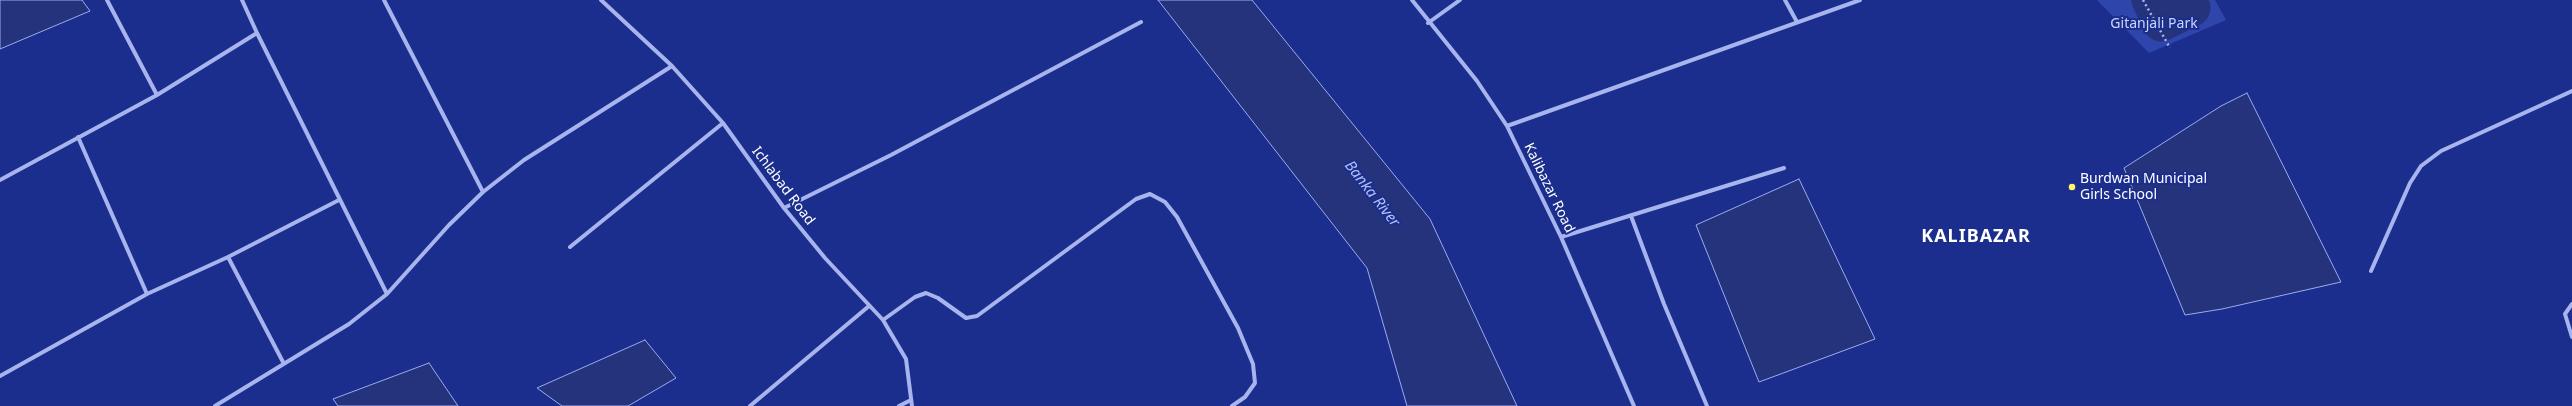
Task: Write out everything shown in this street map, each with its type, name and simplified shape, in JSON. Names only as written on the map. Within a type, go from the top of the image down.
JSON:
[{"type":"street","points":[[107,0],[157,95]]},
{"type":"street","points":[[242,0],[386,294]]},
{"type":"street","points":[[384,0],[483,192]]},
{"type":"street","name":"Ichlabad Road","points":[[601,0],[672,66],[723,123],[784,208],[869,306],[883,320],[906,359],[912,406]]},
{"type":"street","name":"Kalibazar Road","points":[[1412,0],[1428,23],[1478,81],[1507,126],[1561,238],[1634,406]]},
{"type":"street","points":[[1428,23],[1460,0]]},
{"type":"street","points":[[1785,0],[1797,22]]},
{"type":"street","points":[[1507,126],[1860,0]]},
{"type":"street","points":[[784,208],[891,156],[1141,22]]},
{"type":"street","points":[[0,180],[157,95],[257,33]]},
{"type":"street","points":[[215,406],[283,362],[349,324],[386,294],[449,225],[483,192],[524,160],[672,66]]},
{"type":"street","points":[[2371,271],[2410,183],[2421,166],[2441,151],[2572,91]]},
{"type":"street","points":[[570,247],[723,123]]},
{"type":"street","points":[[78,137],[147,294]]},
{"type":"street","points":[[1561,238],[1784,168]]},
{"type":"street","points":[[883,320],[915,297],[926,294],[938,298],[966,318],[977,316],[1136,199],[1150,194],[1165,202],[1177,217],[1238,328],[1252,364],[1255,383],[1245,397],[1232,406]]},
{"type":"street","points":[[0,376],[147,294],[228,257],[339,200]]},
{"type":"street","points":[[1631,216],[1664,304],[1707,406]]},
{"type":"street","points":[[228,257],[283,362]]},
{"type":"street","points":[[2572,304],[2565,314],[2572,337]]},
{"type":"street","points":[[750,406],[869,306]]},
{"type":"street","points":[[899,406],[912,400]]},
{"type":"path","points":[[2143,0],[2170,48]]},
{"type":"green space","name":"Gitanjali Park","points":[[2097,0],[2215,0],[2226,20],[2149,53]]},
{"type":"water","points":[[0,0],[82,0],[90,11],[0,49]]},
{"type":"water","name":"Banka River","points":[[1158,0],[1252,0],[1430,219],[1517,406],[1407,406],[1367,268]]},
{"type":"water","points":[[2247,93],[2341,282],[2222,309],[2185,315],[2124,168],[2221,106]]},
{"type":"water","points":[[1799,179],[1875,339],[1759,382],[1696,225]]},
{"type":"water","points":[[645,340],[676,378],[628,406],[562,406],[537,388]]},
{"type":"water","points":[[429,363],[458,406],[338,406],[333,399]]},
{"type":"waterway","points":[[2150,0],[2161,23],[2192,8],[2188,0]]},
{"type":"place","name":"Burdwan Municipal Girls School","points":[[2072,187]]},
{"type":"district","name":"KALIBAZAR","points":[[1976,237]]}]
